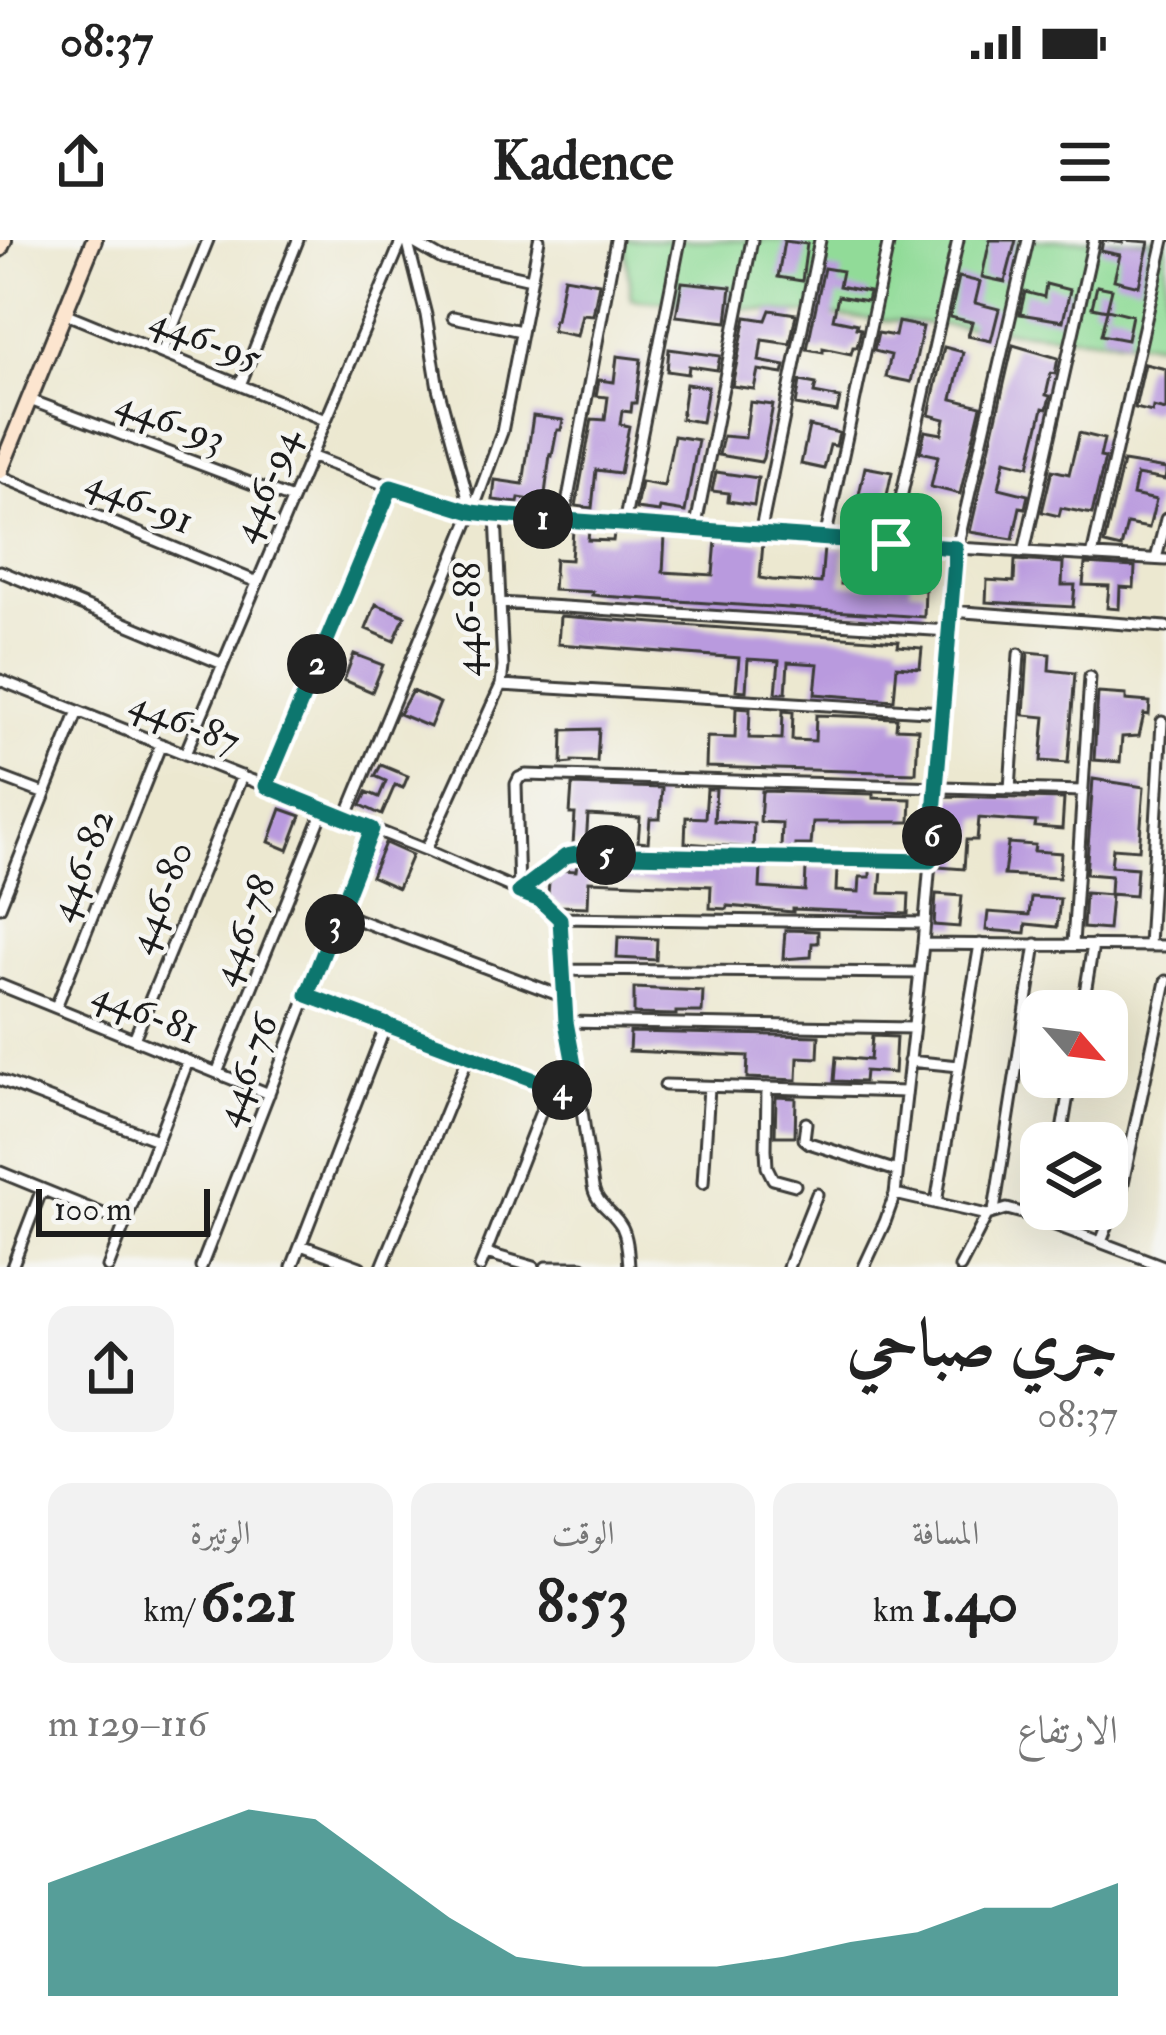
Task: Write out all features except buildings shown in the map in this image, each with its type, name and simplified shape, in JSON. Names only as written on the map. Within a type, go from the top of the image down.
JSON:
[{"type":"street","points":[[0,249],[4,240]]},
{"type":"street","points":[[0,473],[94,240]]},
{"type":"street","points":[[162,353],[208,240]]},
{"type":"street","points":[[241,386],[298,240]]},
{"type":"street","points":[[406,240],[442,259],[531,279]]},
{"type":"street","points":[[406,240],[472,512]]},
{"type":"street","name":"446-94","points":[[185,754],[406,240]]},
{"type":"street","points":[[346,818],[502,432],[539,240]]},
{"type":"street","points":[[564,520],[616,240]]},
{"type":"street","points":[[624,524],[680,240]]},
{"type":"street","points":[[695,530],[752,240]]},
{"type":"street","points":[[760,534],[820,240]]},
{"type":"street","points":[[825,539],[889,240]]},
{"type":"street","points":[[891,544],[958,240]]},
{"type":"street","points":[[864,1267],[895,1194],[923,944],[956,548],[1028,240]]},
{"type":"street","points":[[1024,552],[1094,240]]},
{"type":"street","points":[[1092,556],[1164,240]]},
{"type":"street","name":"446-95","points":[[64,313],[325,420]]},
{"type":"street","points":[[453,317],[521,331]]},
{"type":"street","name":"446-93","points":[[30,400],[292,499]]},
{"type":"street","points":[[310,456],[472,512],[695,530],[1161,559],[1166,519]]},
{"type":"street","name":"446-91","points":[[0,473],[257,583]]},
{"type":"street","points":[[266,786],[391,487]]},
{"type":"street","name":"446-88","points":[[425,850],[501,685],[496,515]]},
{"type":"street","points":[[0,571],[223,664]]},
{"type":"street","points":[[500,603],[950,631]]},
{"type":"street","points":[[951,611],[1166,627]]},
{"type":"street","points":[[1010,789],[1019,655]]},
{"type":"street","points":[[1073,944],[1090,677]]},
{"type":"street","name":"446-87","points":[[0,680],[482,874],[540,900],[560,919]]},
{"type":"street","points":[[501,685],[943,712]]},
{"type":"street","points":[[0,907],[6,875],[78,711]]},
{"type":"street","points":[[1149,945],[1162,722]]},
{"type":"street","name":"446-82","points":[[56,1007],[161,744]]},
{"type":"street","points":[[519,892],[516,784],[526,775],[1083,791]]},
{"type":"street","name":"446-80","points":[[134,1039],[242,776]]},
{"type":"street","points":[[0,778],[45,794]]},
{"type":"street","name":"446-78","points":[[217,1073],[324,809]]},
{"type":"street","name":"446-76","points":[[201,1267],[372,829]]},
{"type":"street","points":[[519,892],[566,856],[576,854],[930,861]]},
{"type":"street","points":[[340,913],[564,997]]},
{"type":"street","points":[[629,1267],[622,1227],[595,1197],[566,1022],[560,919],[924,923]]},
{"type":"street","points":[[923,944],[1166,946]]},
{"type":"street","points":[[936,1203],[980,944]]},
{"type":"street","points":[[960,1267],[991,1213],[1036,944]]},
{"type":"street","points":[[1086,990],[1093,945]]},
{"type":"street","points":[[563,970],[919,973]]},
{"type":"street","points":[[1102,1242],[1122,1188],[1166,981]]},
{"type":"street","name":"446-81","points":[[0,985],[268,1094]]},
{"type":"street","points":[[307,995],[580,1097]]},
{"type":"street","points":[[566,1022],[913,1028]]},
{"type":"street","points":[[292,1267],[386,1025]]},
{"type":"street","points":[[382,1267],[469,1055]]},
{"type":"street","points":[[909,1060],[959,1066]]},
{"type":"street","points":[[107,1267],[188,1061]]},
{"type":"street","points":[[0,1080],[157,1141]]},
{"type":"street","points":[[665,1085],[905,1092]]},
{"type":"street","points":[[481,1267],[551,1086]]},
{"type":"street","points":[[704,1183],[709,1087]]},
{"type":"street","points":[[767,1088],[770,1176],[795,1185]]},
{"type":"street","points":[[806,1124],[806,1142],[897,1171]]},
{"type":"street","points":[[0,1172],[125,1223]]},
{"type":"street","points":[[12,1267],[43,1189]]},
{"type":"street","points":[[788,1267],[817,1194]]},
{"type":"street","points":[[895,1194],[991,1213],[1020,1211]]},
{"type":"street","points":[[1078,1230],[1166,1267]]},
{"type":"street","points":[[301,1245],[360,1267]]},
{"type":"street","points":[[486,1253],[534,1267]]},
{"type":"street","points":[[546,1267],[582,1267]]},
{"type":"green space","points":[[624,240],[1166,240],[1166,344],[631,299]]},
{"type":"route","points":[[391,487],[496,515],[891,544],[956,548],[930,861],[576,854],[559,860],[519,892],[540,900],[560,919],[566,1022],[580,1097],[307,995],[372,829],[266,786],[391,487]]}]
